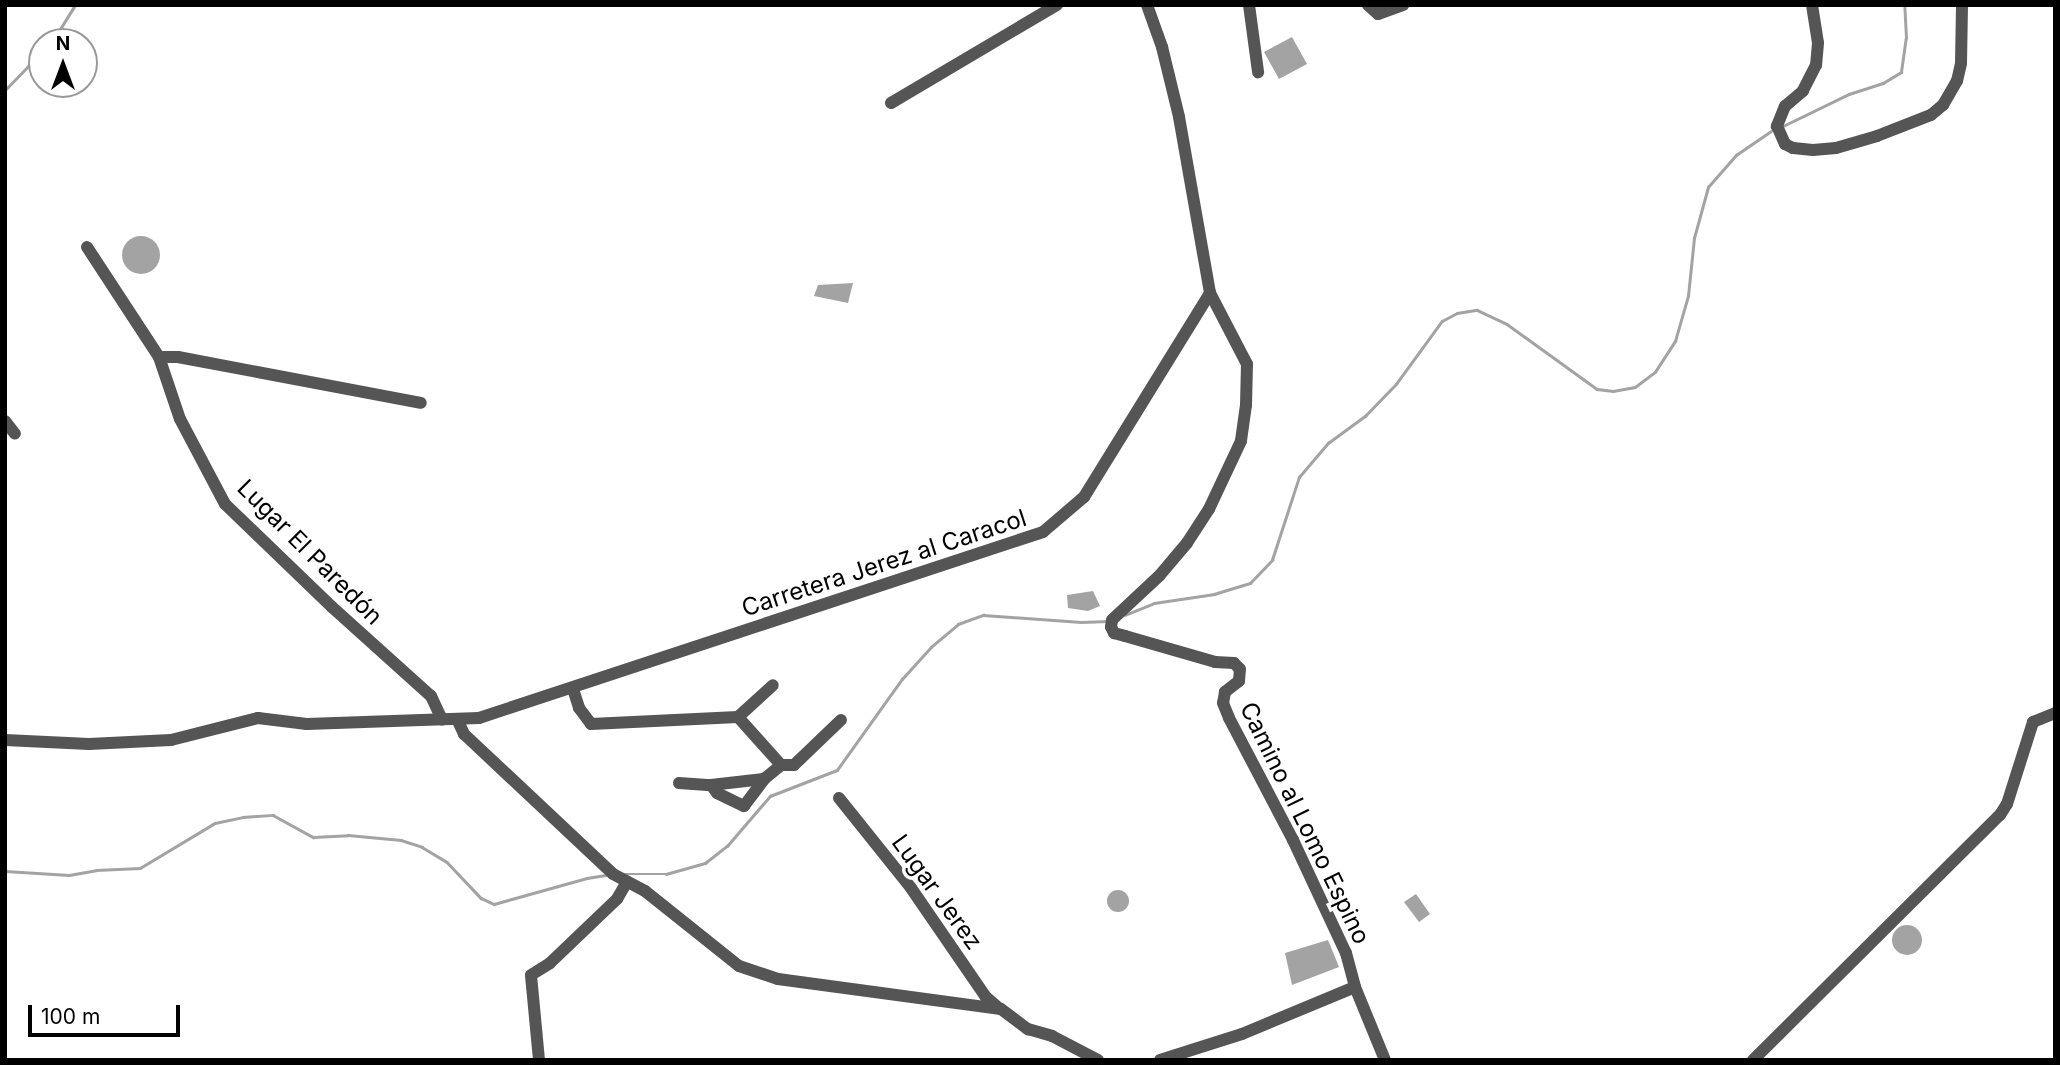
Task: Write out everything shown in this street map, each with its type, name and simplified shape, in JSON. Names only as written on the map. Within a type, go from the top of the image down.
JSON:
[{"type":"street","points":[[891,103],[1057,5]]},
{"type":"street","points":[[1147,5],[1163,47],[1179,117],[1210,293]]},
{"type":"street","points":[[1249,5],[1258,72]]},
{"type":"street","points":[[1368,5],[1378,14],[1403,5]]},
{"type":"street","points":[[1812,5],[1818,43],[1816,65],[1803,91],[1786,106],[1777,125],[1785,144],[1793,148],[1813,150],[1836,148],[1877,136],[1931,115],[1943,105],[1957,81],[1961,63],[1962,5]]},
{"type":"street","name":"Lugar El Paredón","points":[[86,247],[159,357],[180,419],[225,504],[332,607],[432,696],[442,720]]},
{"type":"street","name":"Carretera Jerez al Caracol","points":[[5,740],[89,744],[171,740],[199,735],[246,719],[307,724],[479,718],[1043,532],[1084,497],[1210,293]]},
{"type":"street","name":"Camino al Lomo Espino","points":[[1210,293],[1247,363],[1241,441],[1228,473],[1187,543],[1160,576],[1112,620],[1111,627],[1114,633],[1215,662],[1234,663],[1240,669],[1239,681],[1225,692],[1223,703],[1293,840],[1346,953],[1355,987],[1385,1060]]},
{"type":"street","points":[[159,357],[178,357],[421,404]]},
{"type":"street","points":[[5,421],[15,434]]},
{"type":"street","points":[[573,689],[579,708],[591,724],[738,717],[773,685]]},
{"type":"street","points":[[1753,1060],[2000,815],[2007,804],[2033,722],[2055,713]]},
{"type":"street","points":[[738,717],[781,765]]},
{"type":"street","points":[[457,719],[464,734],[613,874],[645,891],[698,936],[739,966],[758,975],[1001,1009]]},
{"type":"street","points":[[711,785],[718,793],[744,806],[764,779],[781,765],[794,765],[841,720]]},
{"type":"street","points":[[679,783],[711,785],[764,779]]},
{"type":"street","name":"Lugar Jerez","points":[[839,798],[911,888],[986,997],[1028,1029],[1052,1036],[1098,1060]]},
{"type":"street","points":[[539,1060],[530,975],[550,963],[608,908],[627,882]]},
{"type":"street","points":[[1160,1060],[1242,1034],[1355,987]]},
{"type":"shaded area","points":[[1292,37],[1307,64],[1279,79],[1264,52]]},
{"type":"shaded area","points":[[141,236],[155,241],[160,255],[155,269],[141,274],[127,269],[122,255],[127,241]]},
{"type":"shaded area","points":[[853,283],[848,303],[814,296],[818,285]]},
{"type":"shaded area","points":[[1093,591],[1100,606],[1088,611],[1068,608],[1067,595]]},
{"type":"shaded area","points":[[1118,890],[1126,893],[1129,901],[1126,909],[1118,912],[1110,909],[1107,901],[1110,893]]},
{"type":"shaded area","points":[[1416,894],[1430,914],[1419,922],[1404,902]]},
{"type":"shaded area","points":[[1907,925],[1913,926],[1921,934],[1921,946],[1913,954],[1907,955],[1901,954],[1893,946],[1892,940],[1893,934],[1901,926]]},
{"type":"shaded area","points":[[1328,940],[1339,967],[1292,985],[1285,953]]},
{"type":"waterway","points":[[61,28],[75,5]]},
{"type":"waterway","points":[[1783,126],[1849,94],[1883,83],[1901,72],[1906,38],[1904,5]]},
{"type":"waterway","points":[[5,90],[28,66]]},
{"type":"waterway","points":[[1125,615],[1154,603],[1214,594],[1250,583],[1272,560],[1299,477],[1328,443],[1365,416],[1396,384],[1442,321],[1457,313],[1477,310],[1507,324],[1597,389],[1613,391],[1635,387],[1655,372],[1675,341],[1688,296],[1694,238],[1708,187],[1736,155],[1771,131]]},
{"type":"waterway","points":[[624,874],[666,874],[705,863],[727,846],[770,796],[837,770],[902,679],[931,647],[958,624],[983,615],[1081,622],[1109,621]]},
{"type":"waterway","points":[[5,871],[69,875],[96,870],[140,868],[215,823],[243,817],[273,815],[313,837],[348,835],[401,840],[422,847],[447,862],[481,898],[494,904],[607,875]]}]
